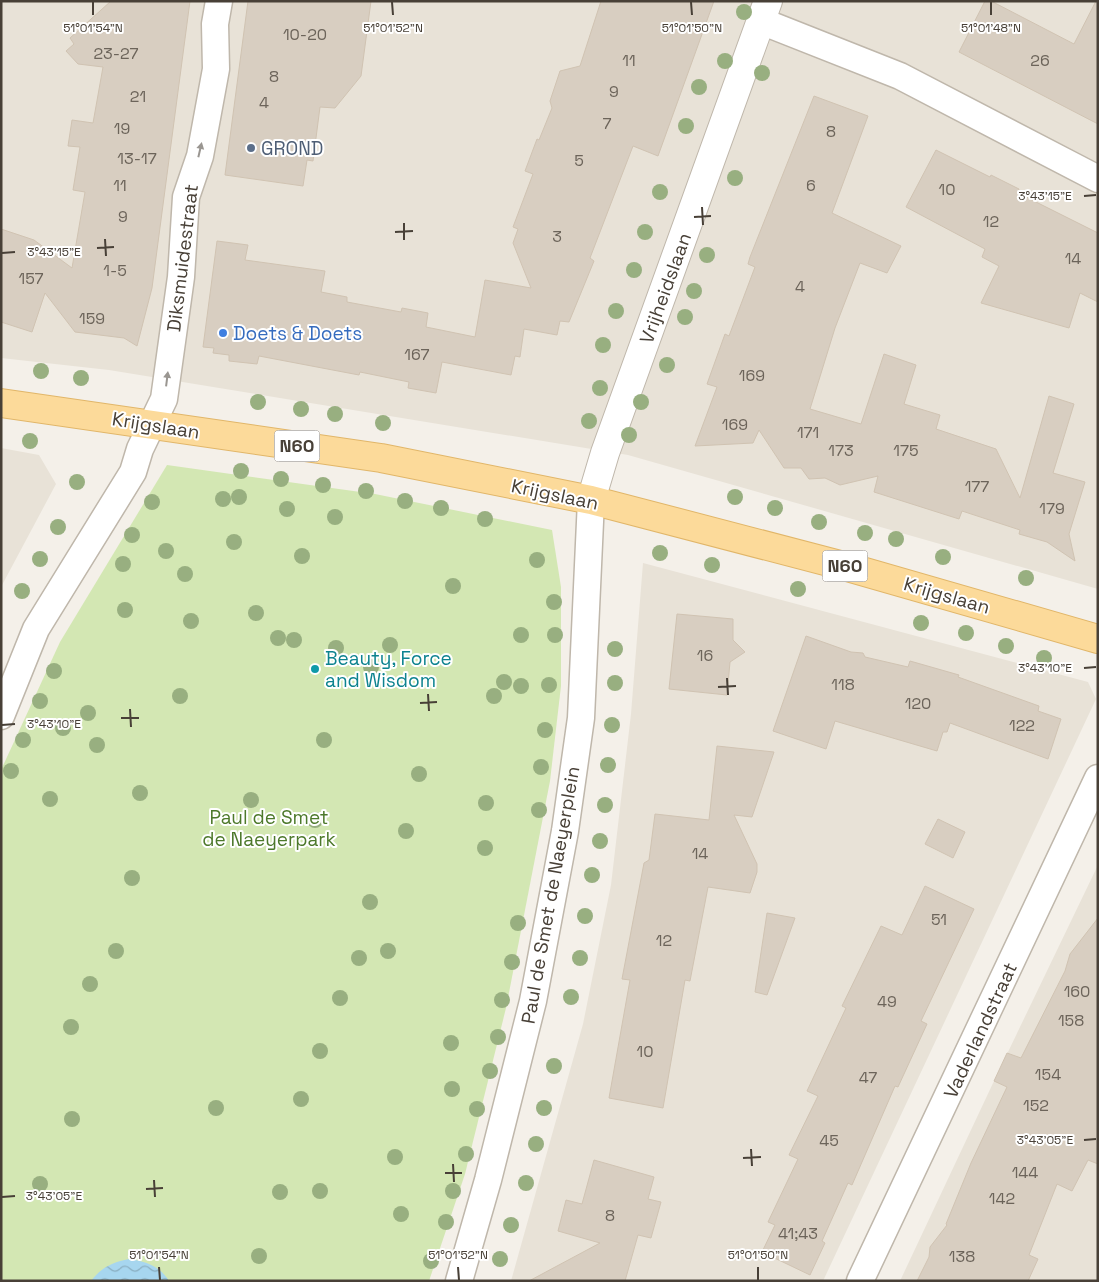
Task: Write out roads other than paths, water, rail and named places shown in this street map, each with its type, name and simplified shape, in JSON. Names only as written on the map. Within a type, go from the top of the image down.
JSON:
[{"type":"main road","name":"Krijgslaan","points":[[1,403],[381,458],[591,500],[844,566],[1098,639]]},
{"type":"street","name":"Diksmuidestraat","points":[[153,425],[166,389],[181,276],[186,197],[200,156],[216,69],[215,24],[219,1]]},
{"type":"street","name":"Vrijheidslaan","points":[[591,500],[605,453],[764,11],[900,76],[1098,179]]},
{"type":"street","points":[[1,716],[36,629],[133,472],[140,448],[153,425]]},
{"type":"street","name":"Paul de Smet de Naeyerplein","points":[[459,1281],[488,1180],[533,1001],[565,831],[582,718],[591,500]]},
{"type":"street","name":"Vaderlandstraat","points":[[860,1281],[1098,778]]},
{"type":"water","points":[[129,1259],[152,1265],[169,1281],[91,1281],[107,1266]]},
{"type":"place","name":"GROND","points":[[251,148]]},
{"type":"place","name":"Doets & Doets","points":[[223,333]]},
{"type":"place","name":"Beauty, Force and Wisdom","points":[[315,669]]},
{"type":"park label","name":"Paul de Smet de Naeyerpark","points":[[269,828]]}]
